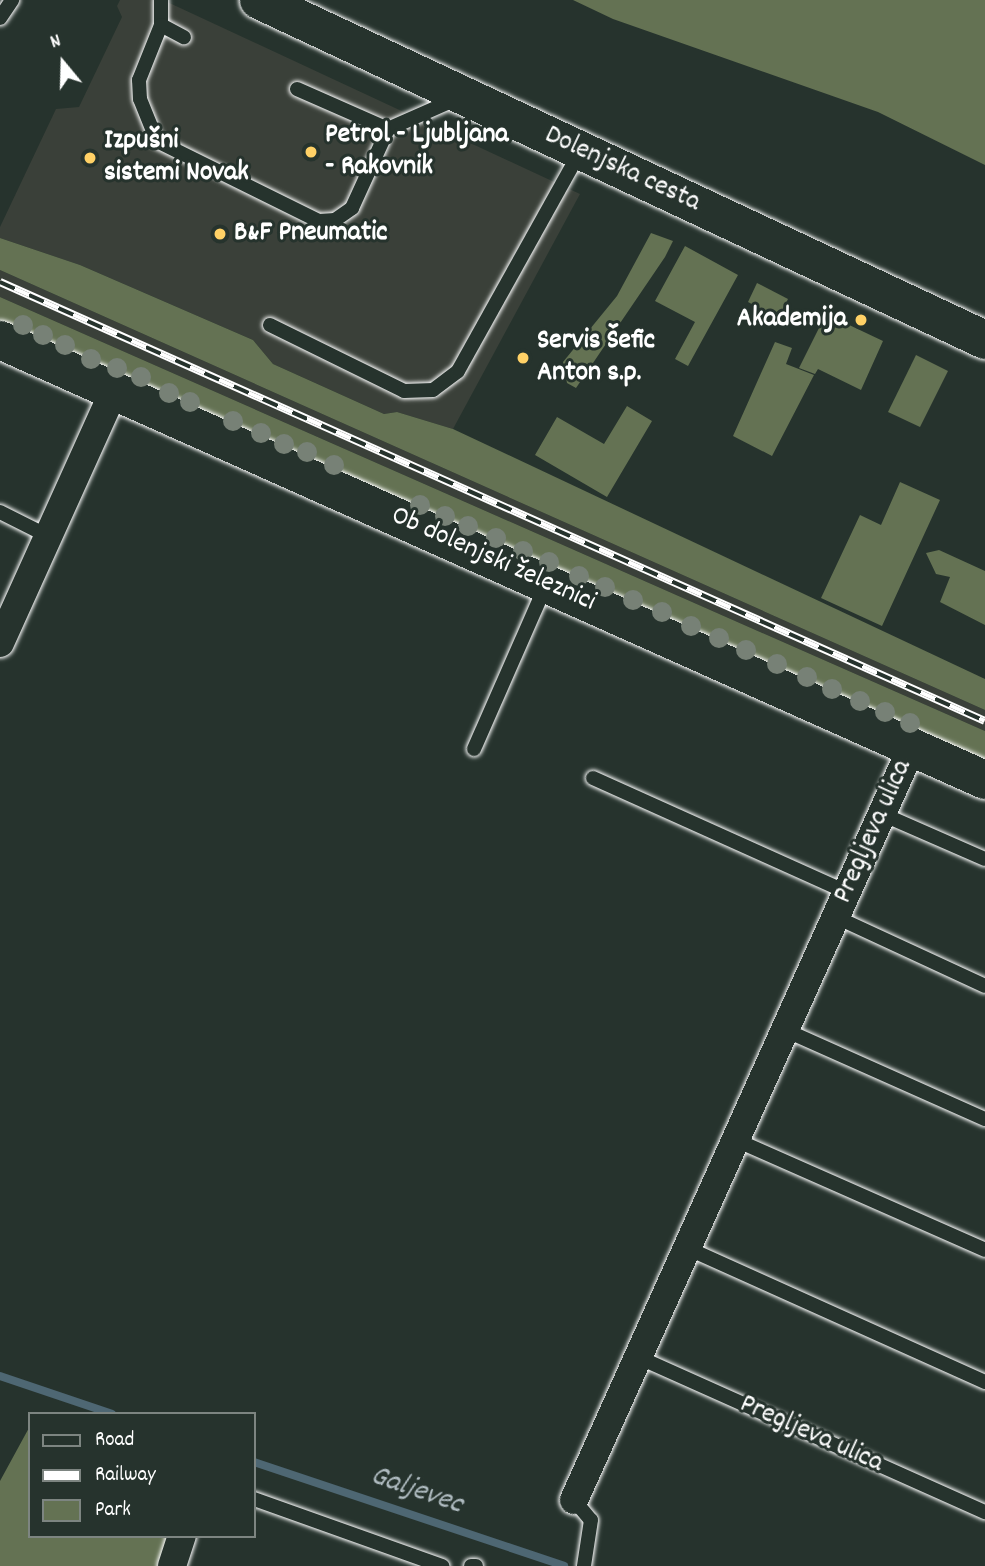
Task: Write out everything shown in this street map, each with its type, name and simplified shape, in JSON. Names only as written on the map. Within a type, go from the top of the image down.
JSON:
[{"type":"street","name":"Dolenjska cesta","points":[[259,0],[985,340]]},
{"type":"street","name":"Ob dolenjski železnici","points":[[0,340],[985,780]]},
{"type":"street","points":[[0,643],[114,391]]},
{"type":"street","name":"Pregljeva ulica","points":[[574,1500],[912,747]]},
{"type":"street","points":[[172,1566],[181,1538]]},
{"type":"lane","points":[[0,18],[12,0]]},
{"type":"lane","points":[[161,0],[161,25],[139,80],[140,99],[157,141],[319,221],[335,220],[352,208],[388,129],[466,96]]},
{"type":"lane","points":[[161,25],[184,37]]},
{"type":"lane","points":[[297,89],[388,129]]},
{"type":"lane","points":[[270,325],[404,391],[433,390],[458,371],[581,150]]},
{"type":"lane","points":[[0,512],[48,536]]},
{"type":"lane","points":[[474,749],[547,584]]},
{"type":"lane","points":[[593,778],[841,905]]},
{"type":"lane","points":[[882,814],[985,859]]},
{"type":"lane","name":"Pregljeva ulica","points":[[841,905],[985,986]]},
{"type":"lane","points":[[785,1030],[985,1119]]},
{"type":"lane","points":[[736,1140],[985,1250]]},
{"type":"lane","points":[[687,1248],[985,1382]]},
{"type":"lane","name":"Pregljeva ulica","points":[[638,1357],[985,1512]]},
{"type":"lane","points":[[256,1500],[442,1566]]},
{"type":"lane","name":"Pregljeva ulica","points":[[574,1500],[591,1520],[586,1559]]},
{"type":"shaded area","points":[[120,0],[163,0],[580,194],[453,429],[397,412],[384,414],[273,364],[253,340],[80,265],[0,238],[0,227],[56,109],[79,107],[122,17],[117,6]]},
{"type":"shaded area","points":[[0,270],[985,710],[985,731],[0,297]]},
{"type":"green space","points":[[573,0],[985,0],[985,165],[878,112],[613,19]]},
{"type":"green space","points":[[651,233],[673,241],[665,257],[576,388],[567,383],[563,362],[617,296]]},
{"type":"green space","points":[[0,238],[80,265],[253,340],[273,364],[384,414],[397,412],[453,429],[985,679],[985,710],[0,270]]},
{"type":"green space","points":[[685,246],[738,275],[688,366],[675,359],[695,322],[655,301]]},
{"type":"green space","points":[[757,283],[788,299],[778,318],[748,302]]},
{"type":"green space","points":[[0,297],[985,731],[985,764],[0,324]]},
{"type":"green space","points":[[826,314],[883,341],[861,390],[818,369],[815,374],[799,368]]},
{"type":"green space","points":[[775,342],[792,348],[786,364],[814,375],[772,456],[733,436]]},
{"type":"green space","points":[[916,355],[948,371],[920,427],[888,412]]},
{"type":"green space","points":[[627,406],[652,421],[607,497],[535,455],[557,417],[604,444]]},
{"type":"green space","points":[[900,482],[940,500],[882,626],[821,598],[860,515],[881,525]]},
{"type":"green space","points":[[939,550],[985,571],[985,625],[940,602],[950,577],[936,574],[926,553]]},
{"type":"green space","points":[[28,1430],[28,1538],[167,1538],[157,1566],[0,1566],[0,1481]]},
{"type":"waterway","name":"Galjevec","points":[[0,1376],[106,1412]]},
{"type":"waterway","name":"Galjevec","points":[[256,1463],[564,1566]]},
{"type":"railway","points":[[0,282],[985,721]]},
{"type":"place","name":"Petrol - Ljubljana - Rakovnik","points":[[311,152]]},
{"type":"place","name":"Izpušni sistemi Novak","points":[[90,158]]},
{"type":"place","name":"B&F Pneumatic","points":[[220,234]]},
{"type":"place","name":"Akademija","points":[[861,320]]},
{"type":"place","name":"Servis Šefic Anton s.p.","points":[[523,358]]}]
